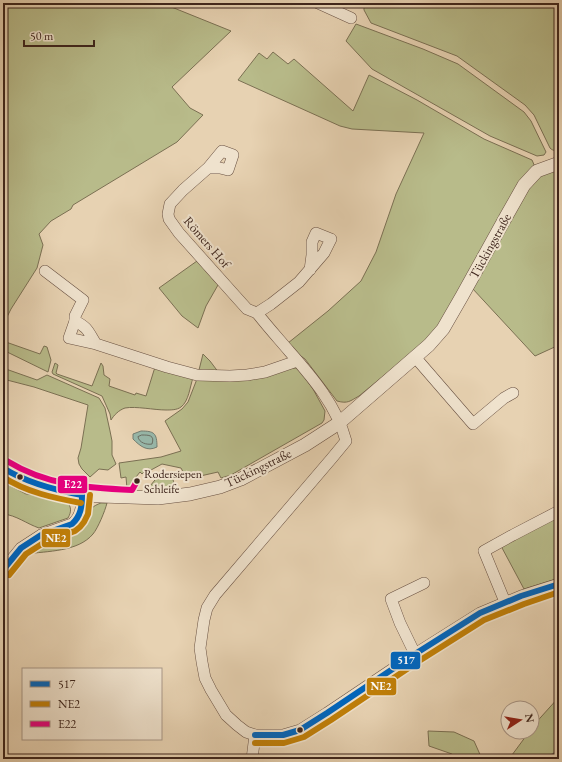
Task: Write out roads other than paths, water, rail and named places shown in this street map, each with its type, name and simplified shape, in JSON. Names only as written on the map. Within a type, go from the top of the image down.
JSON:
[{"type":"street","points":[[318,3],[351,18]]},
{"type":"street","name":"Tückingstraße","points":[[3,468],[19,477],[61,491],[82,495],[158,498],[190,494],[220,487],[241,479],[300,448],[339,423],[429,345],[443,329],[524,185],[537,171],[559,163]]},
{"type":"street","name":"Römers Hof","points":[[208,168],[183,190],[170,204],[168,208],[169,219],[179,233],[247,309],[251,312],[257,313],[298,361],[333,408],[346,441],[215,595],[204,620],[201,655],[205,678],[210,690],[226,715],[246,732],[255,735]]},
{"type":"street","points":[[257,313],[299,282],[310,270]]},
{"type":"street","points":[[45,271],[83,300],[75,316],[75,321],[69,338],[96,344],[167,368],[197,375],[247,375],[265,372],[298,361]]},
{"type":"street","points":[[75,321],[83,325],[88,330],[96,344]]},
{"type":"street","points":[[415,357],[473,424],[504,398],[513,393]]},
{"type":"street","points":[[3,570],[21,548],[41,535],[72,524],[81,511],[82,495]]},
{"type":"street","points":[[505,602],[484,551],[559,510]]},
{"type":"street","points":[[415,654],[400,623],[391,599],[424,583]]},
{"type":"street","points":[[252,759],[255,735],[283,735],[300,730],[480,612],[521,596],[559,584]]},
{"type":"water","points":[[141,431],[152,432],[154,434],[157,447],[147,449],[133,439],[133,434]]},
{"type":"waterway","points":[[546,759],[559,751]]},
{"type":"place","name":"Rodersiepen Schleife","points":[[137,481]]}]
